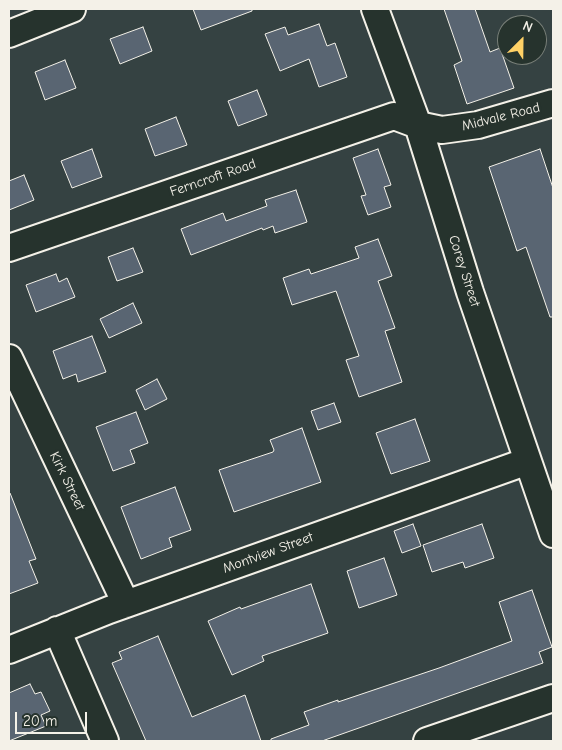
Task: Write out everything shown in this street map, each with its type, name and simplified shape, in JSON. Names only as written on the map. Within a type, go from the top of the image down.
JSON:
[{"type":"street","points":[[9,34],[72,9]]},
{"type":"street","name":"Corey Street","points":[[375,9],[418,125],[470,292],[553,534]]},
{"type":"street","name":"Midvale Road","points":[[418,125],[442,130],[478,126],[553,103]]},
{"type":"street","name":"Ferncroft Road","points":[[9,248],[394,116],[418,125]]},
{"type":"street","name":"Kirk Street","points":[[9,358],[126,604]]},
{"type":"street","name":"Montview Street","points":[[9,650],[126,604],[528,461]]},
{"type":"street","points":[[57,630],[105,741]]},
{"type":"street","points":[[427,741],[553,698]]},
{"type":"building","points":[[193,9],[252,9],[252,11],[201,30]]},
{"type":"building","points":[[444,9],[475,9],[490,52],[497,49],[497,65],[506,65],[514,88],[467,104],[454,65],[462,61]]},
{"type":"building","points":[[319,24],[327,46],[335,43],[347,77],[319,87],[309,59],[280,71],[265,34],[285,27],[288,35]]},
{"type":"building","points":[[143,27],[152,51],[120,64],[110,39]]},
{"type":"building","points":[[65,60],[76,88],[45,100],[35,72]]},
{"type":"building","points":[[257,90],[267,115],[238,126],[228,101]]},
{"type":"building","points":[[176,117],[187,145],[155,156],[145,129]]},
{"type":"building","points":[[92,149],[102,177],[72,188],[61,161]]},
{"type":"building","points":[[378,149],[391,185],[384,187],[391,207],[368,215],[361,196],[366,195],[353,158]]},
{"type":"building","points":[[540,149],[553,188],[553,317],[550,317],[526,247],[517,251],[489,167]]},
{"type":"building","points":[[24,175],[34,200],[9,210],[9,181]]},
{"type":"building","points":[[296,190],[307,222],[275,233],[273,226],[263,230],[262,228],[191,255],[181,229],[223,213],[226,221],[267,206],[265,200]]},
{"type":"building","points":[[378,239],[392,276],[378,281],[395,328],[385,331],[402,382],[359,397],[346,360],[359,356],[336,291],[292,305],[283,278],[309,269],[311,274],[359,258],[355,247]]},
{"type":"building","points":[[133,248],[143,272],[117,281],[108,257]]},
{"type":"building","points":[[56,274],[59,282],[67,278],[75,297],[36,312],[26,285]]},
{"type":"building","points":[[133,303],[142,323],[109,338],[100,319]]},
{"type":"building","points":[[92,336],[106,372],[78,382],[76,374],[63,379],[53,351]]},
{"type":"building","points":[[157,379],[167,399],[145,410],[136,390]]},
{"type":"building","points":[[334,403],[341,422],[318,430],[311,411]]},
{"type":"building","points":[[136,412],[148,443],[130,450],[135,463],[113,471],[96,427]]},
{"type":"building","points":[[415,419],[430,461],[391,474],[376,433]]},
{"type":"building","points":[[302,428],[321,482],[234,512],[219,470],[273,452],[270,440]]},
{"type":"building","points":[[175,487],[191,530],[169,538],[172,547],[141,559],[121,507]]},
{"type":"building","points":[[9,493],[36,559],[29,561],[38,583],[9,594]]},
{"type":"building","points":[[413,524],[421,546],[402,553],[394,531]]},
{"type":"building","points":[[482,524],[494,558],[465,568],[463,562],[432,572],[423,545]]},
{"type":"building","points":[[384,558],[397,595],[359,608],[347,571]]},
{"type":"building","points":[[311,584],[328,633],[262,656],[264,661],[232,675],[208,621],[240,607],[241,609]]},
{"type":"building","points":[[532,590],[552,647],[539,652],[543,663],[322,741],[271,741],[271,739],[309,725],[304,712],[439,668],[512,641],[499,602]]},
{"type":"building","points":[[158,636],[192,717],[245,695],[261,741],[146,741],[112,663],[122,659],[119,652]]},
{"type":"building","points":[[30,684],[35,694],[41,692],[50,711],[41,715],[46,726],[9,741],[9,693]]}]
